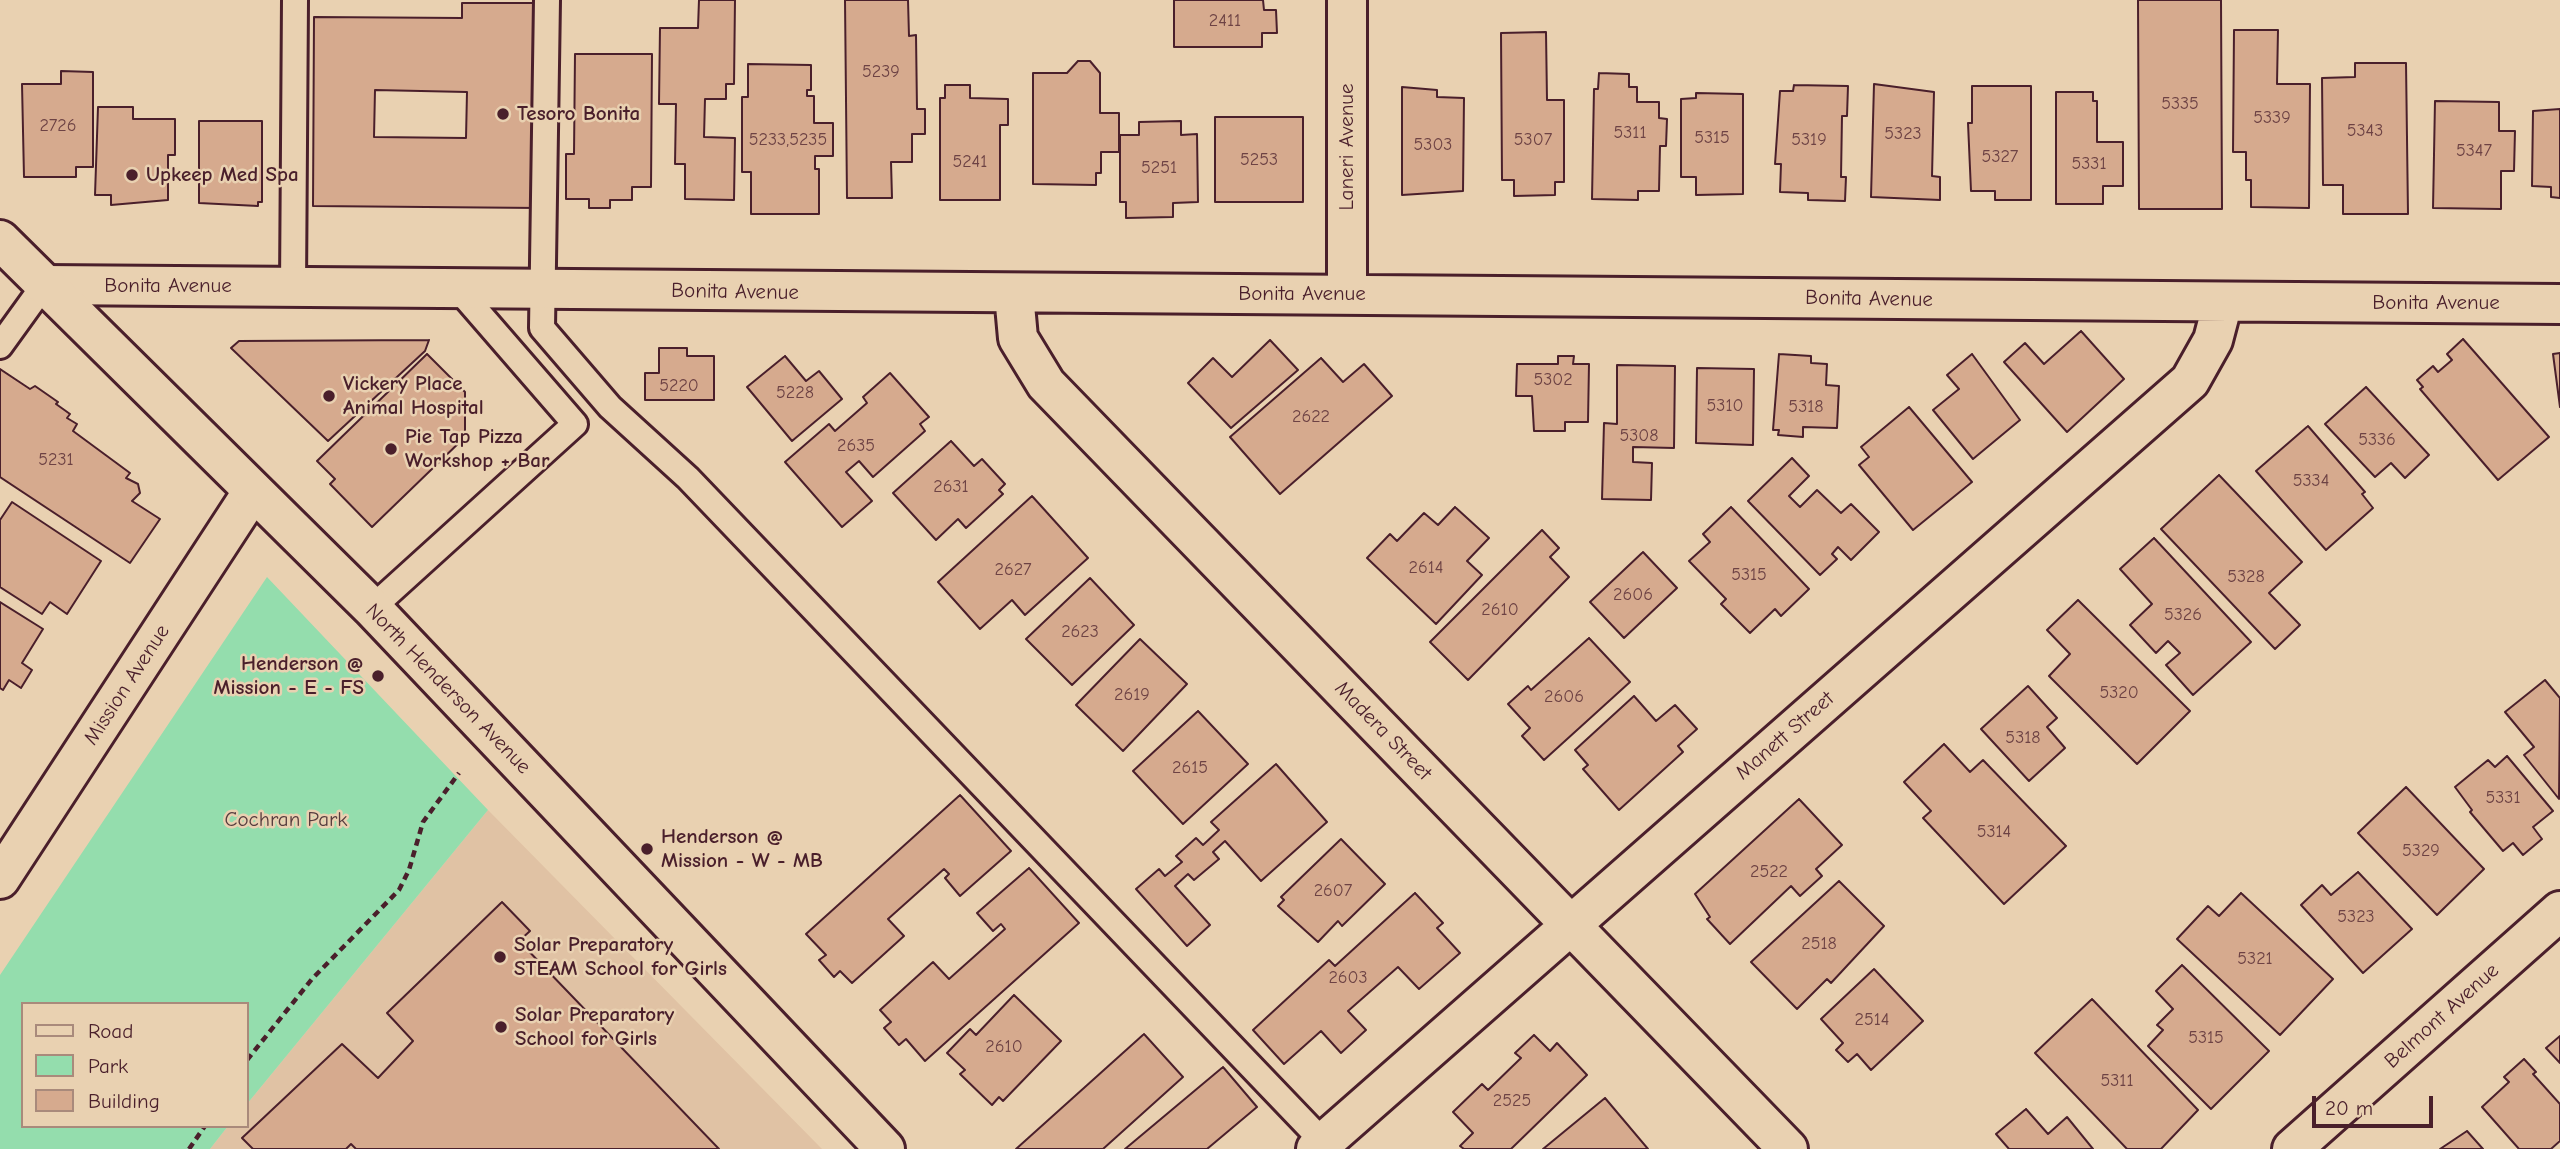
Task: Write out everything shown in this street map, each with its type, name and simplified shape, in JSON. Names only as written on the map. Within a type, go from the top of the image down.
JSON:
[{"type":"street","name":"Laneri Avenue","points":[[1347,0],[1347,294]]},
{"type":"street","name":"North Henderson Avenue","points":[[0,240],[372,608],[885,1149]]},
{"type":"street","name":"Bonita Avenue","points":[[44,285],[1014,295],[1347,294],[2560,304]]},
{"type":"street","name":"Madera Street","points":[[1014,295],[1018,338],[1046,384],[1788,1149]]},
{"type":"street","name":"Manett Street","points":[[1323,1147],[1571,924],[2190,381],[2213,340],[2223,302]]},
{"type":"street","name":"Mission Avenue","points":[[0,879],[253,491]]},
{"type":"street","name":"Belmont Avenue","points":[[2292,1149],[2560,911]]},
{"type":"lane","points":[[293,287],[295,0]]},
{"type":"lane","points":[[547,0],[542,328],[610,407],[688,478],[1323,1147]]},
{"type":"lane","points":[[0,346],[44,285]]},
{"type":"lane","points":[[372,608],[575,424],[458,289]]},
{"type":"path","points":[[248,1059],[312,979],[399,890],[410,870],[422,822],[460,773]]},
{"type":"path","points":[[189,1149],[204,1128]]},
{"type":"shaded area","name":"Solar Preparatory STEAM School for Girls","points":[[488,810],[822,1149],[210,1149],[226,1128],[248,1128],[248,1103]]},
{"type":"green space","name":"Cochran Park","points":[[267,577],[488,810],[248,1103],[248,1002],[21,1002],[21,1128],[226,1128],[210,1149],[0,1149],[0,975]]},
{"type":"building","points":[[699,0],[735,0],[734,84],[726,84],[726,99],[705,99],[704,137],[735,138],[734,200],[685,199],[685,164],[675,164],[676,104],[659,104],[660,28],[698,28]]},
{"type":"building","points":[[845,0],[908,0],[909,36],[916,35],[917,109],[925,109],[925,134],[912,134],[912,162],[891,162],[892,198],[847,198]]},
{"type":"building","points":[[1174,0],[1263,0],[1264,10],[1276,10],[1277,33],[1262,33],[1262,47],[1174,47]]},
{"type":"building","points":[[2138,0],[2221,0],[2222,209],[2139,209]]},
{"type":"building","name":"Tesoro Bonita","points":[[462,3],[540,3],[539,208],[313,206],[314,17],[462,18]],"holes":[[[375,90],[467,92],[466,138],[374,137]]]},
{"type":"building","points":[[2234,30],[2278,30],[2277,84],[2310,84],[2309,208],[2251,207],[2251,180],[2246,180],[2246,152],[2233,152]]},
{"type":"building","points":[[1546,32],[1547,100],[1564,100],[1564,182],[1555,182],[1555,195],[1514,196],[1514,180],[1502,180],[1501,33]]},
{"type":"building","points":[[575,54],[652,54],[651,187],[632,187],[632,200],[610,200],[610,208],[589,208],[589,199],[566,199],[566,154],[574,154]]},
{"type":"building","points":[[1078,61],[1090,61],[1100,73],[1100,113],[1119,113],[1119,152],[1101,152],[1101,173],[1096,173],[1096,185],[1033,184],[1033,73],[1067,73]]},
{"type":"building","points":[[2355,63],[2406,63],[2408,214],[2343,214],[2343,185],[2323,185],[2322,78],[2355,77]]},
{"type":"building","points":[[748,64],[811,65],[811,90],[807,90],[807,96],[814,96],[814,123],[833,123],[833,156],[815,156],[815,169],[819,169],[819,214],[751,214],[751,172],[742,172],[742,97],[748,97]]},
{"type":"building","points":[[61,71],[93,72],[93,167],[76,167],[76,177],[24,177],[22,84],[61,84]]},
{"type":"building","points":[[1599,73],[1629,74],[1629,87],[1637,87],[1637,102],[1659,102],[1659,118],[1667,119],[1666,146],[1660,146],[1659,191],[1638,191],[1638,200],[1592,199],[1594,89],[1598,89]]},
{"type":"building","points":[[1874,84],[1934,92],[1932,176],[1940,177],[1940,200],[1871,197]]},
{"type":"building","points":[[945,85],[970,85],[970,98],[1008,99],[1008,125],[1000,125],[1000,200],[940,200],[940,98],[945,98]]},
{"type":"building","points":[[1794,85],[1848,86],[1847,116],[1842,116],[1841,177],[1846,177],[1845,201],[1808,200],[1808,193],[1780,192],[1781,164],[1775,164],[1780,91],[1793,91]]},
{"type":"building","points":[[1972,86],[2031,86],[2031,200],[1995,200],[1995,191],[1971,191],[1968,123],[1972,123]]},
{"type":"building","points":[[1402,87],[1437,90],[1437,97],[1464,98],[1463,191],[1402,195]]},
{"type":"building","points":[[2056,92],[2093,92],[2093,101],[2097,101],[2097,142],[2123,142],[2123,186],[2103,186],[2103,204],[2056,204]]},
{"type":"building","points":[[1696,93],[1743,94],[1743,194],[1696,195],[1696,177],[1681,177],[1681,99],[1696,98]]},
{"type":"building","points":[[2435,101],[2499,102],[2499,131],[2515,131],[2514,171],[2501,171],[2501,209],[2433,208]]},
{"type":"building","name":"Upkeep Med Spa","points":[[98,107],[133,107],[133,119],[175,119],[175,155],[168,155],[168,200],[111,205],[111,195],[95,195]]},
{"type":"building","points":[[2560,109],[2560,198],[2551,197],[2551,187],[2532,186],[2533,111]]},
{"type":"building","points":[[1215,117],[1303,117],[1303,202],[1215,202]]},
{"type":"building","points":[[199,121],[262,121],[262,202],[258,202],[258,206],[199,203]]},
{"type":"building","points":[[1181,121],[1181,135],[1197,134],[1198,202],[1173,203],[1173,217],[1126,218],[1126,202],[1120,202],[1120,135],[1139,135],[1139,122]]},
{"type":"building","points":[[2081,331],[2124,379],[2067,432],[2004,362],[2025,343],[2044,364]]},
{"type":"building","points":[[2463,339],[2549,437],[2498,480],[2420,389],[2423,387],[2417,380],[2433,366],[2438,372],[2452,360],[2447,354]]},
{"type":"building","name":"Vickery Place Animal Hospital","points":[[429,340],[425,351],[328,441],[231,348],[239,341]]},
{"type":"building","points":[[1270,340],[1298,370],[1231,428],[1188,383],[1213,358],[1232,377]]},
{"type":"building","points":[[659,348],[687,348],[687,356],[714,356],[714,400],[645,400],[645,373],[659,373]]},
{"type":"building","points":[[2560,353],[2560,407],[2553,354]]},
{"type":"building","name":"Pie Tap Pizza Workshop + Bar","points":[[427,354],[465,392],[465,437],[372,527],[330,484],[335,479],[317,461]]},
{"type":"building","points":[[1779,354],[1811,356],[1811,363],[1827,364],[1826,385],[1839,386],[1837,428],[1803,427],[1803,437],[1778,435],[1779,430],[1773,430]]},
{"type":"building","points":[[1972,354],[2020,420],[1973,459],[1933,410],[1959,389],[1947,375]]},
{"type":"building","points":[[785,356],[806,381],[819,371],[842,399],[792,441],[747,387]]},
{"type":"building","points":[[1558,356],[1574,356],[1573,364],[1589,364],[1588,422],[1565,422],[1565,431],[1534,431],[1532,396],[1516,396],[1517,364],[1558,364]]},
{"type":"building","points":[[1321,358],[1343,382],[1364,364],[1392,396],[1280,494],[1230,437]]},
{"type":"building","points":[[1617,365],[1675,366],[1674,448],[1633,447],[1633,462],[1652,463],[1651,500],[1602,499],[1604,423],[1617,424]]},
{"type":"building","points":[[1697,368],[1754,369],[1753,445],[1696,443]]},
{"type":"building","points":[[0,369],[30,389],[35,386],[58,402],[56,404],[70,414],[67,418],[77,424],[73,431],[130,473],[126,478],[138,484],[140,493],[132,501],[160,519],[130,563],[0,477]]},
{"type":"building","points":[[890,373],[929,417],[920,424],[925,431],[873,477],[859,461],[846,472],[872,501],[842,527],[785,462],[829,424],[835,431],[867,403],[863,397]]},
{"type":"building","points":[[2366,387],[2429,455],[2405,478],[2391,463],[2375,477],[2325,424]]},
{"type":"building","points":[[1909,407],[1972,482],[1913,530],[1859,465],[1869,457],[1861,447]]},
{"type":"building","points":[[2308,426],[2365,492],[2362,494],[2373,508],[2326,550],[2256,471]]},
{"type":"building","points":[[951,441],[974,466],[982,459],[1005,484],[999,490],[1003,494],[966,528],[958,519],[936,540],[893,493]]},
{"type":"building","points":[[1792,458],[1809,476],[1789,496],[1800,507],[1817,490],[1841,513],[1851,504],[1879,532],[1851,560],[1838,547],[1832,554],[1837,559],[1820,575],[1748,501]]},
{"type":"building","points":[[2219,475],[2302,562],[2269,593],[2300,625],[2275,649],[2161,529]]},
{"type":"building","points":[[1032,496],[1088,558],[1025,615],[1012,600],[980,629],[938,582]]},
{"type":"building","points":[[12,502],[101,561],[67,614],[50,602],[42,614],[0,587],[0,520]]},
{"type":"building","points":[[1455,507],[1489,538],[1467,561],[1482,575],[1436,624],[1367,558],[1390,534],[1397,541],[1424,513],[1438,525]]},
{"type":"building","points":[[1731,507],[1809,589],[1781,616],[1775,609],[1750,633],[1721,604],[1726,599],[1689,561],[1710,542],[1703,534]]},
{"type":"building","points":[[1542,530],[1559,548],[1550,557],[1569,577],[1468,680],[1430,642]]},
{"type":"building","points":[[2154,538],[2251,642],[2193,695],[2166,665],[2180,653],[2168,641],[2156,653],[2130,625],[2152,604],[2120,569]]},
{"type":"building","points":[[1643,552],[1677,588],[1624,638],[1590,602]]},
{"type":"building","points":[[1090,578],[1134,625],[1072,685],[1026,639]]},
{"type":"building","points":[[2078,600],[2190,711],[2137,764],[2049,676],[2070,654],[2047,630]]},
{"type":"building","points":[[0,602],[43,629],[22,663],[32,670],[21,688],[9,680],[3,690],[0,688]]},
{"type":"building","points":[[1589,638],[1630,682],[1544,760],[1522,736],[1530,728],[1508,704],[1528,686],[1531,690]]},
{"type":"building","points":[[1140,639],[1187,684],[1123,751],[1076,705]]},
{"type":"building","points":[[2545,680],[2560,698],[2559,799],[2524,755],[2534,747],[2505,712]]},
{"type":"building","points":[[2028,686],[2057,718],[2047,727],[2065,748],[2029,781],[1981,729]]},
{"type":"building","points":[[1634,696],[1656,721],[1675,705],[1697,729],[1678,746],[1683,752],[1619,810],[1583,769],[1588,765],[1575,750]]},
{"type":"building","points":[[1198,711],[1248,764],[1183,824],[1133,771]]},
{"type":"building","points":[[1944,744],[1970,772],[1983,760],[2066,846],[2004,904],[1923,818],[1931,811],[1904,782]]},
{"type":"building","points":[[2507,756],[2553,811],[2533,827],[2542,839],[2523,855],[2513,843],[2503,851],[2470,812],[2472,810],[2455,787],[2488,760],[2495,767]]},
{"type":"building","points":[[1276,764],[1327,822],[1261,881],[1225,841],[1213,852],[1219,859],[1194,880],[1188,874],[1175,886],[1210,925],[1187,946],[1136,889],[1159,869],[1165,876],[1182,862],[1176,856],[1196,838],[1203,845],[1219,830],[1211,822]]},
{"type":"building","points":[[2406,787],[2484,869],[2437,915],[2358,833]]},
{"type":"building","points":[[960,795],[1011,851],[960,896],[945,878],[949,874],[944,869],[888,919],[904,936],[852,983],[840,971],[834,977],[819,960],[826,955],[806,934]]},
{"type":"building","points":[[1799,799],[1842,845],[1816,869],[1822,876],[1800,896],[1791,886],[1730,944],[1707,919],[1710,917],[1695,894]]},
{"type":"building","points":[[1341,839],[1385,884],[1342,926],[1338,921],[1318,942],[1278,906],[1284,900],[1281,897]]},
{"type":"building","points":[[1029,868],[1079,923],[925,1061],[906,1039],[899,1045],[884,1028],[891,1022],[880,1010],[933,962],[949,979],[1005,929],[1001,924],[993,931],[977,913]]},
{"type":"building","points":[[2358,872],[2412,929],[2363,973],[2301,905],[2322,885],[2331,895]]},
{"type":"building","points":[[1839,881],[1884,926],[1831,983],[1827,979],[1797,1009],[1751,962]]},
{"type":"building","points":[[1415,893],[1443,923],[1437,928],[1460,953],[1419,989],[1398,967],[1348,1011],[1366,1030],[1341,1053],[1321,1031],[1284,1064],[1253,1030],[1329,960],[1335,966]]},
{"type":"building","points":[[2241,893],[2333,979],[2280,1035],[2177,939],[2208,906],[2219,916]]},
{"type":"building","name":"Solar Preparatory School for Girls","points":[[502,902],[530,931],[519,941],[719,1149],[356,1149],[351,1144],[346,1149],[253,1149],[242,1138],[342,1044],[378,1078],[413,1041],[387,1013]]},
{"type":"building","points":[[2182,965],[2269,1051],[2211,1109],[2148,1046],[2163,1030],[2157,1025],[2173,1009],[2156,991]]},
{"type":"building","points":[[1874,969],[1923,1021],[1871,1070],[1857,1054],[1848,1062],[1836,1050],[1843,1043],[1821,1019]]},
{"type":"building","points":[[1014,995],[1061,1041],[1003,1101],[999,1097],[992,1105],[960,1074],[965,1070],[947,1053],[970,1029],[976,1035]]},
{"type":"building","points":[[2092,999],[2198,1110],[2161,1149],[2127,1149],[2035,1053]]},
{"type":"building","points":[[1144,1034],[1183,1077],[1103,1149],[1016,1149]]},
{"type":"building","points":[[1534,1035],[1550,1051],[1557,1043],[1587,1075],[1511,1149],[1464,1149],[1460,1146],[1473,1133],[1453,1112],[1482,1084],[1488,1090],[1521,1058],[1515,1053]]},
{"type":"building","points":[[2560,1036],[2560,1063],[2546,1048]]},
{"type":"building","points":[[2524,1059],[2536,1072],[2533,1074],[2560,1104],[2560,1141],[2551,1149],[2519,1149],[2482,1107],[2509,1082],[2504,1077]]},
{"type":"building","points":[[1223,1067],[1257,1107],[1207,1149],[1125,1149]]},
{"type":"building","points":[[1605,1098],[1648,1149],[1543,1149]]},
{"type":"building","points":[[2026,1109],[2048,1134],[2067,1117],[2093,1149],[2009,1149],[1996,1134]]},
{"type":"building","points":[[2467,1131],[2483,1149],[2440,1149]]},
{"type":"place","name":"Tesoro Bonita","points":[[503,114]]},
{"type":"place","name":"Upkeep Med Spa","points":[[132,175]]},
{"type":"place","name":"Vickery Place Animal Hospital","points":[[329,396]]},
{"type":"place","name":"Pie Tap Pizza Workshop + Bar","points":[[391,449]]},
{"type":"place","name":"Henderson @ Mission - E - FS","points":[[378,676]]},
{"type":"place","name":"Henderson @ Mission - W - MB","points":[[647,849]]},
{"type":"place","name":"Solar Preparatory STEAM School for Girls","points":[[500,957]]},
{"type":"place","name":"Solar Preparatory School for Girls","points":[[501,1027]]}]
